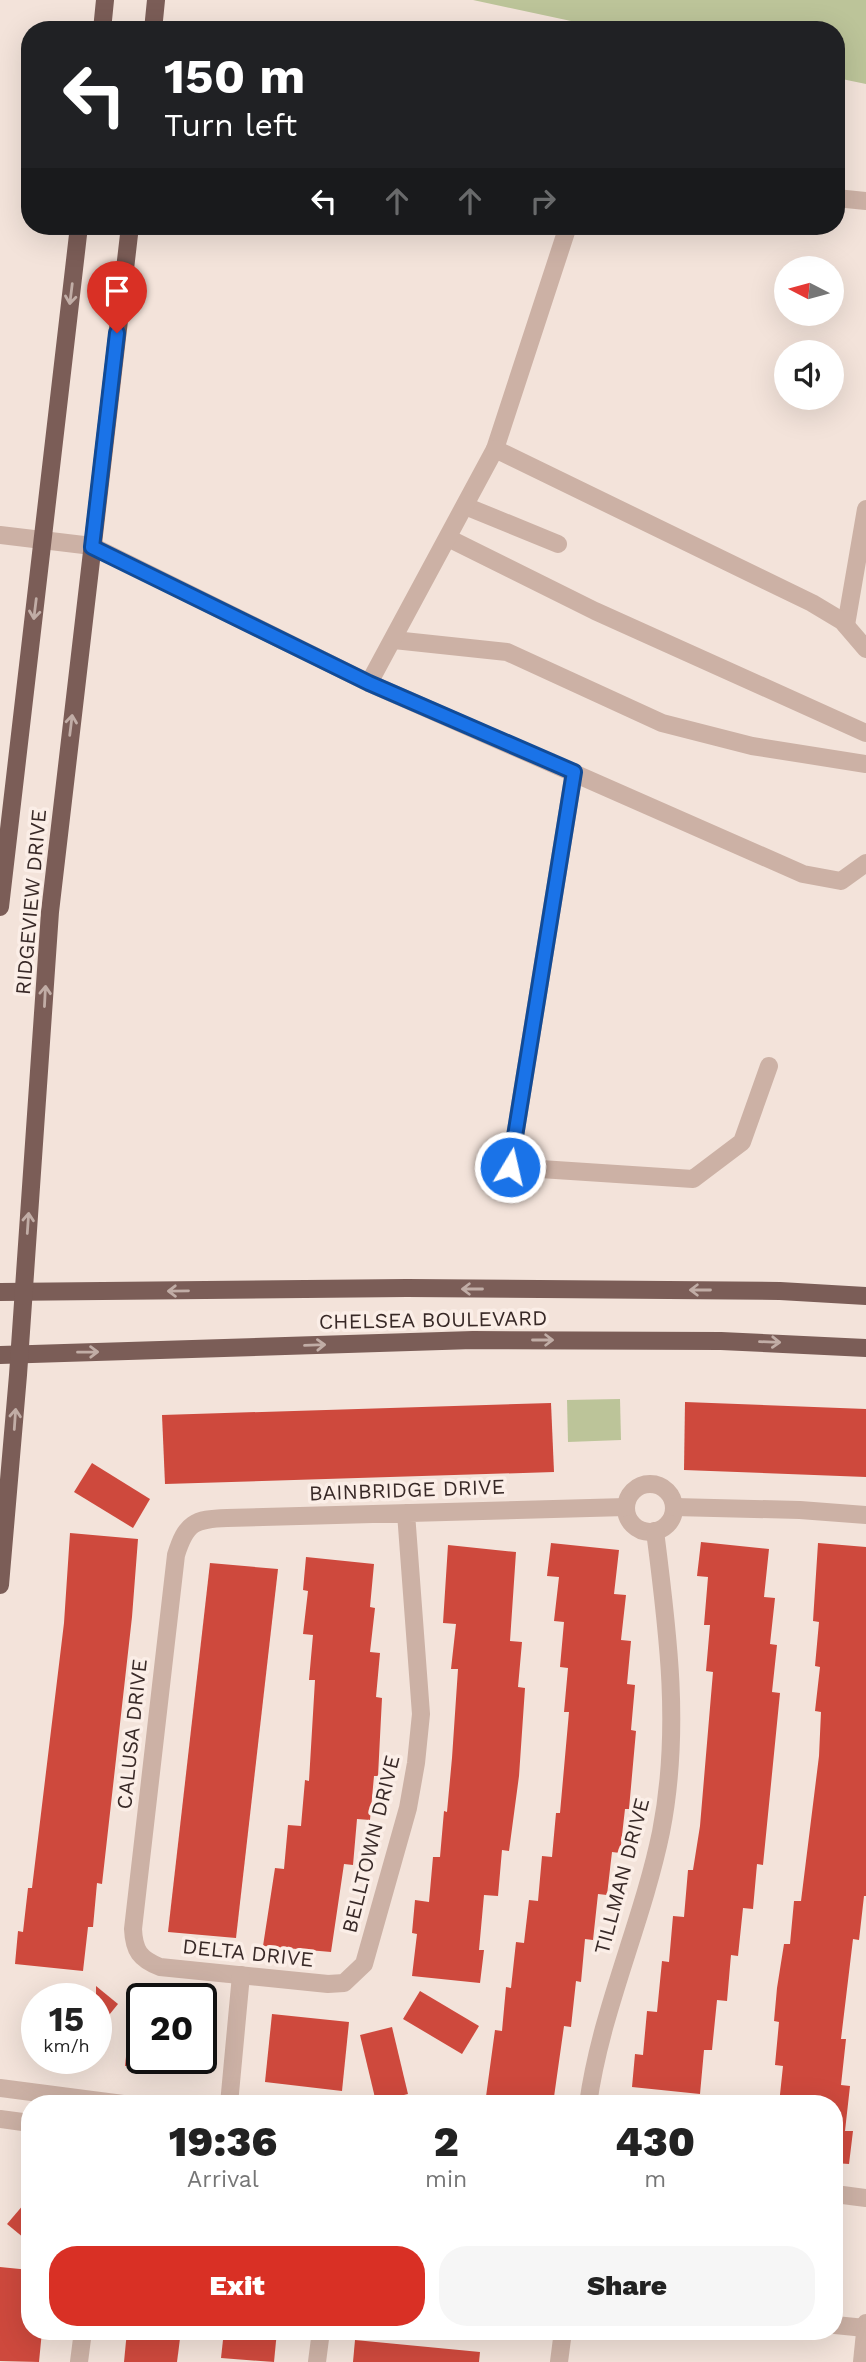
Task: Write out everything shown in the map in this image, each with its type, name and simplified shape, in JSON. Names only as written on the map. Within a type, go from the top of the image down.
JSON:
[{"type":"main road","points":[[103,21],[105,0]]},
{"type":"main road","points":[[154,21],[156,0]]},
{"type":"main road","name":"RIDGEVIEW DRIVE","points":[[0,907],[78,235]]},
{"type":"main road","name":"RIDGEVIEW DRIVE","points":[[0,1585],[24,1291],[50,912],[129,235]]},
{"type":"main road","name":"CHELSEA BOULEVARD","points":[[0,1292],[407,1288],[780,1291],[866,1297]]},
{"type":"main road","name":"CHELSEA BOULEVARD","points":[[0,1354],[473,1340],[732,1341],[866,1349]]},
{"type":"street","points":[[845,199],[866,201]]},
{"type":"street","points":[[369,683],[495,449],[565,235]]},
{"type":"street","points":[[495,449],[812,603],[846,625],[866,649]]},
{"type":"street","points":[[465,506],[558,544]]},
{"type":"street","points":[[846,625],[866,509]]},
{"type":"street","points":[[0,536],[92,547],[369,683],[803,874],[841,881],[866,863]]},
{"type":"street","points":[[448,538],[595,611],[866,733]]},
{"type":"street","points":[[394,640],[508,652],[662,723],[752,746],[866,764]]},
{"type":"street","points":[[574,772],[510,1167],[693,1178],[742,1142],[769,1066]]},
{"type":"street","points":[[652,1483],[667,1490],[674,1507],[671,1519],[655,1531],[636,1528],[627,1515],[626,1507],[637,1487],[652,1483]]},
{"type":"street","name":"BAINBRIDGE DRIVE","points":[[191,1524],[207,1519],[626,1507]]},
{"type":"street","points":[[674,1507],[800,1510],[866,1515]]},
{"type":"street","name":"BELLTOWN DRIVE","points":[[356,1975],[366,1955],[408,1808],[418,1751],[421,1714],[406,1513]]},
{"type":"street","name":"CALUSA DRIVE","points":[[137,1953],[133,1929],[176,1555],[181,1537],[191,1524]]},
{"type":"street","name":"TILLMAN DRIVE","points":[[590,2095],[601,2039],[661,1832],[668,1783],[672,1733],[671,1669],[655,1531]]},
{"type":"street","name":"DELTA DRIVE","points":[[137,1953],[160,1967],[328,1984],[344,1983],[356,1975]]},
{"type":"street","points":[[230,2095],[241,1975]]},
{"type":"street","points":[[0,2088],[54,2095]]},
{"type":"street","points":[[0,2119],[21,2122]]},
{"type":"street","points":[[843,2195],[866,2198]]},
{"type":"street","points":[[862,2362],[866,2323]]},
{"type":"street","points":[[843,2328],[865,2337]]},
{"type":"street","points":[[79,2362],[82,2340]]},
{"type":"street","points":[[317,2362],[320,2340]]},
{"type":"street","points":[[559,2362],[562,2340]]},
{"type":"green space","points":[[473,0],[866,0],[866,84],[845,80],[845,21],[571,21]]},
{"type":"green space","points":[[620,1399],[621,1440],[568,1442],[567,1400]]},
{"type":"building","points":[[685,1402],[866,1409],[866,1477],[684,1470]]},
{"type":"building","points":[[551,1403],[554,1472],[165,1484],[162,1415]]},
{"type":"building","points":[[92,1463],[150,1499],[133,1528],[74,1492]]},
{"type":"building","points":[[70,1533],[138,1539],[132,1617],[102,1884],[97,1883],[93,1927],[88,1927],[83,1971],[15,1964],[18,1931],[23,1932],[28,1888],[32,1888],[64,1623]]},
{"type":"building","points":[[701,1542],[769,1549],[764,1597],[775,1598],[770,1644],[777,1645],[772,1692],[780,1693],[763,1865],[757,1864],[753,1909],[743,1908],[738,1956],[731,1955],[727,2001],[717,2000],[712,2050],[704,2050],[700,2094],[632,2087],[635,2054],[643,2055],[647,2011],[657,2012],[662,1961],[669,1962],[673,1916],[684,1917],[688,1870],[693,1870],[700,1826],[713,1672],[706,1671],[710,1625],[704,1625],[708,1577],[697,1576]]},
{"type":"building","points":[[551,1543],[619,1550],[614,1594],[626,1595],[621,1640],[631,1641],[627,1684],[635,1685],[631,1730],[636,1731],[629,1809],[625,1809],[620,1853],[612,1852],[607,1895],[598,1894],[593,1940],[585,1939],[581,1982],[576,1981],[571,2027],[564,2026],[554,2095],[486,2095],[495,2030],[502,2031],[506,1987],[511,1988],[516,1942],[524,1943],[529,1900],[538,1901],[542,1856],[552,1857],[556,1813],[560,1813],[569,1712],[564,1712],[568,1668],[560,1667],[564,1622],[554,1621],[559,1577],[547,1576]]},
{"type":"building","points":[[818,1543],[866,1547],[866,1896],[859,1940],[853,1939],[841,2039],[846,2039],[841,2085],[850,2086],[845,2131],[853,2131],[849,2164],[843,2164],[843,2095],[780,2095],[783,2066],[775,2065],[779,2022],[774,2021],[777,1988],[784,1944],[790,1944],[794,1901],[801,1901],[819,1756],[821,1712],[815,1711],[820,1667],[815,1666],[819,1622],[813,1621]]},
{"type":"building","points":[[448,1545],[516,1552],[510,1641],[522,1642],[518,1687],[525,1688],[519,1776],[509,1851],[502,1850],[498,1896],[484,1895],[479,1950],[484,1950],[480,1983],[412,1976],[417,1934],[412,1933],[415,1900],[429,1902],[433,1857],[440,1857],[452,1758],[458,1669],[451,1669],[456,1624],[443,1623]]},
{"type":"building","points":[[306,1557],[374,1564],[370,1607],[375,1608],[370,1652],[380,1653],[376,1697],[382,1698],[378,1776],[374,1776],[370,1820],[357,1819],[353,1865],[344,1864],[331,1952],[263,1946],[275,1868],[284,1869],[288,1825],[301,1826],[305,1780],[309,1781],[315,1680],[309,1680],[313,1635],[303,1634],[308,1591],[303,1590]]},
{"type":"building","points":[[210,1563],[278,1569],[236,1938],[168,1932]]},
{"type":"building","points":[[420,1991],[479,2026],[462,2054],[403,2019]]},
{"type":"building","points":[[112,1999],[118,2004],[112,2011]]},
{"type":"building","points":[[272,2014],[349,2022],[342,2091],[265,2082]]},
{"type":"building","points":[[392,2027],[408,2094],[374,2095],[360,2035]]},
{"type":"building","points":[[21,2208],[21,2236],[7,2224]]},
{"type":"building","points":[[0,2267],[21,2269],[21,2340],[41,2340],[39,2362],[0,2361]]},
{"type":"building","points":[[126,2340],[180,2340],[177,2362],[124,2362]]},
{"type":"building","points":[[223,2340],[276,2340],[274,2362],[221,2358]]},
{"type":"building","points":[[355,2340],[480,2352],[479,2362],[353,2362]]},
{"type":"route","points":[[117,333],[92,547],[369,683],[574,772],[510,1167]]}]
